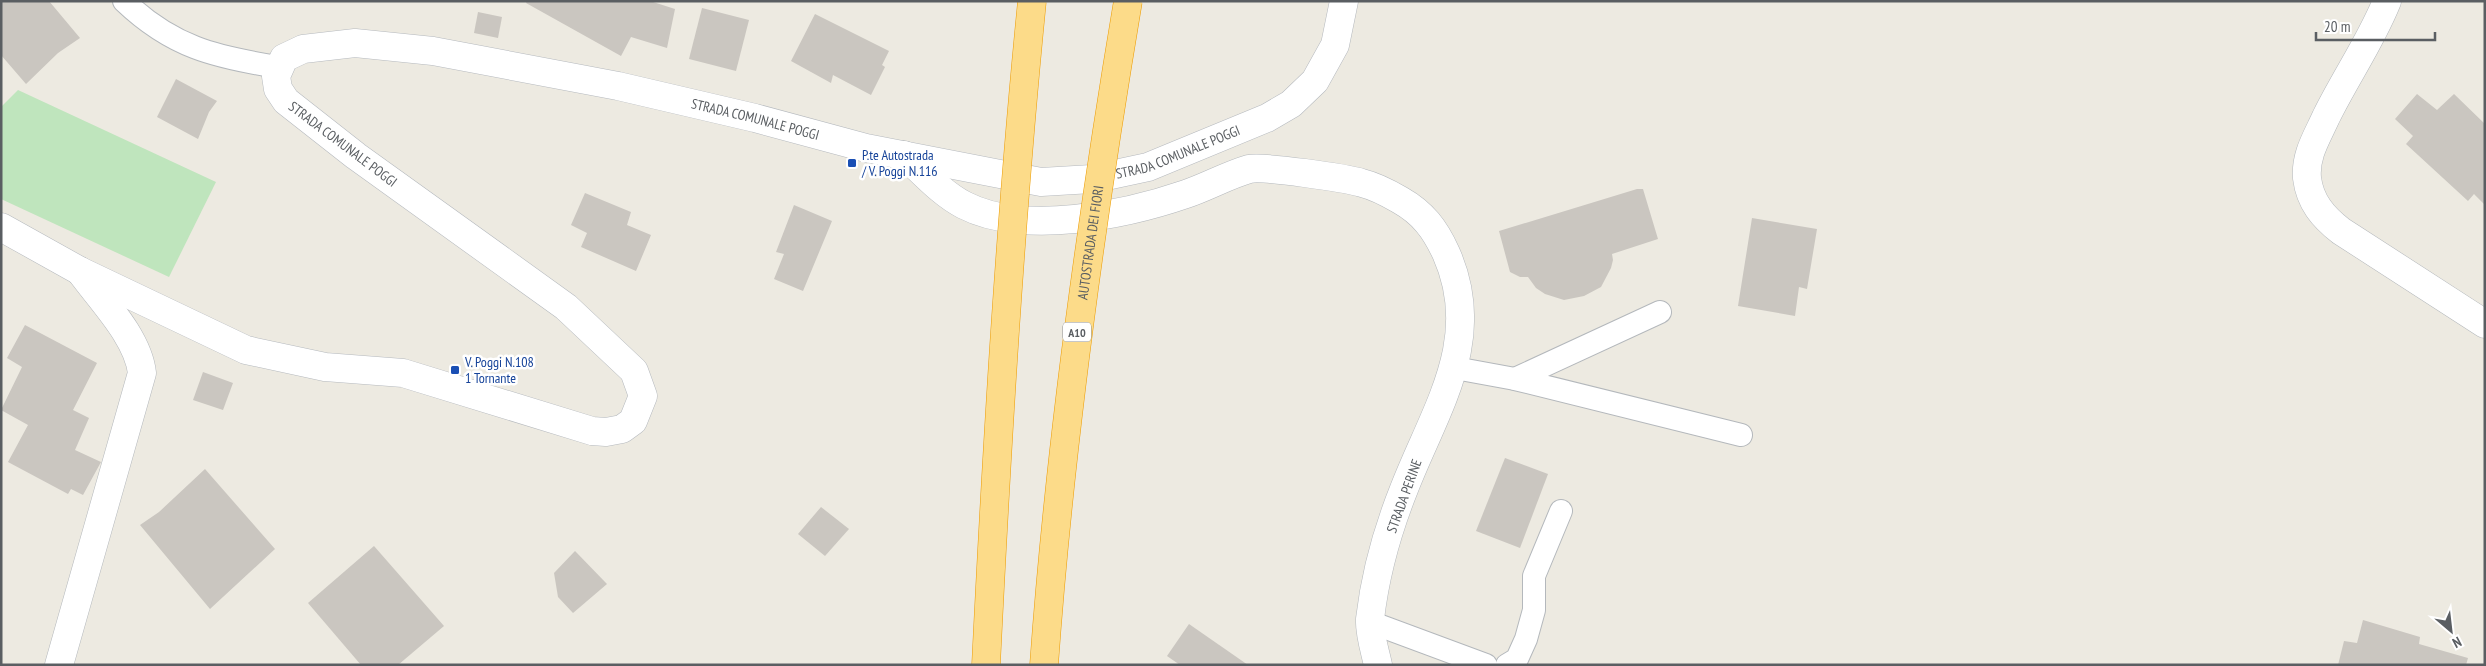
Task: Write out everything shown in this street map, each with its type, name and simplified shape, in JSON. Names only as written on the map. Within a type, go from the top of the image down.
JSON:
[{"type":"highway","points":[[986,665],[1004,334],[1032,1]]},
{"type":"highway","name":"AUTOSTRADA DEI FIORI","points":[[1044,665],[1072,366],[1106,131],[1128,1]]},
{"type":"main road","name":"STRADA COMUNALE POGGI","points":[[1,227],[80,271],[246,350],[325,368],[403,373],[592,431],[606,432],[622,429],[633,421],[643,396],[634,371],[566,307],[307,120],[286,101],[278,89],[276,76],[278,67],[284,58],[293,52],[322,45],[355,42],[433,51],[618,86],[755,118],[866,148],[1041,182],[1092,179],[1148,167],[1267,118],[1291,104],[1315,80],[1335,45],[1344,1]]},
{"type":"main road","points":[[2387,1],[2347,74],[2309,153],[2307,178],[2312,199],[2323,217],[2341,231],[2485,324]]},
{"type":"main road","name":"STRADA PERINE","points":[[904,155],[961,204],[985,214],[1021,219],[1080,219],[1132,209],[1186,194],[1251,168],[1362,182],[1400,200],[1429,222],[1450,263],[1458,289],[1460,332],[1455,368],[1403,491],[1381,561],[1370,622],[1378,665]]},
{"type":"main road","points":[[59,665],[142,373],[141,362],[129,337],[80,271]]},
{"type":"lane","points":[[124,1],[151,24],[180,42],[223,58],[278,67]]},
{"type":"lane","points":[[1515,379],[1660,312]]},
{"type":"lane","points":[[1455,368],[1515,379],[1741,436]]},
{"type":"lane","points":[[1507,665],[1517,659],[1526,639],[1534,610],[1534,576],[1560,511]]},
{"type":"lane","points":[[1370,622],[1486,665]]},
{"type":"green space","points":[[18,90],[216,182],[169,277],[1,199],[1,107]]},
{"type":"building","points":[[1,1],[49,1],[80,38],[58,53],[26,84],[1,55]]},
{"type":"building","points":[[527,1],[650,1],[675,9],[667,48],[631,37],[621,56],[526,3]]},
{"type":"building","points":[[702,8],[749,20],[736,71],[689,59]]},
{"type":"building","points":[[478,12],[502,17],[498,38],[474,33]]},
{"type":"building","points":[[815,14],[889,51],[882,65],[885,67],[871,95],[833,75],[831,83],[791,61]]},
{"type":"building","points":[[176,79],[217,101],[209,112],[198,139],[157,117]]},
{"type":"building","points":[[2417,94],[2437,110],[2454,94],[2485,124],[2485,205],[2474,194],[2468,201],[2406,144],[2413,136],[2395,119]]},
{"type":"building","points":[[1637,189],[1643,189],[1658,239],[1612,254],[1611,268],[1601,287],[1584,296],[1564,300],[1545,294],[1536,288],[1528,277],[1520,277],[1510,272],[1499,231]]},
{"type":"building","points":[[585,193],[631,212],[627,225],[651,235],[636,271],[581,247],[587,233],[571,225]]},
{"type":"building","points":[[794,205],[832,221],[803,291],[774,279],[784,254],[776,252]]},
{"type":"building","points":[[1752,218],[1817,229],[1807,289],[1799,287],[1795,316],[1738,306]]},
{"type":"building","points":[[25,325],[97,363],[73,410],[89,418],[75,450],[101,462],[83,495],[71,489],[68,494],[8,462],[28,425],[1,410],[22,367],[7,358]]},
{"type":"building","points":[[203,372],[233,383],[223,410],[193,400]]},
{"type":"building","points":[[1505,458],[1548,474],[1520,548],[1476,531]]},
{"type":"building","points":[[205,469],[275,549],[210,609],[140,525],[159,512]]},
{"type":"building","points":[[821,507],[849,529],[825,556],[798,534]]},
{"type":"building","points":[[374,546],[444,626],[398,665],[361,665],[308,603]]},
{"type":"building","points":[[575,551],[607,584],[573,613],[558,597],[554,573]]},
{"type":"building","points":[[2363,620],[2420,637],[2419,644],[2468,658],[2466,665],[2338,665],[2344,641],[2357,643]]},
{"type":"building","points":[[1189,624],[1248,665],[1180,665],[1167,656]]},
{"type":"place","name":"P.te Autostrada / V. Poggi N.116","points":[[852,163]]},
{"type":"place","name":"V. Poggi N.108 1 Tornante","points":[[455,370]]}]
